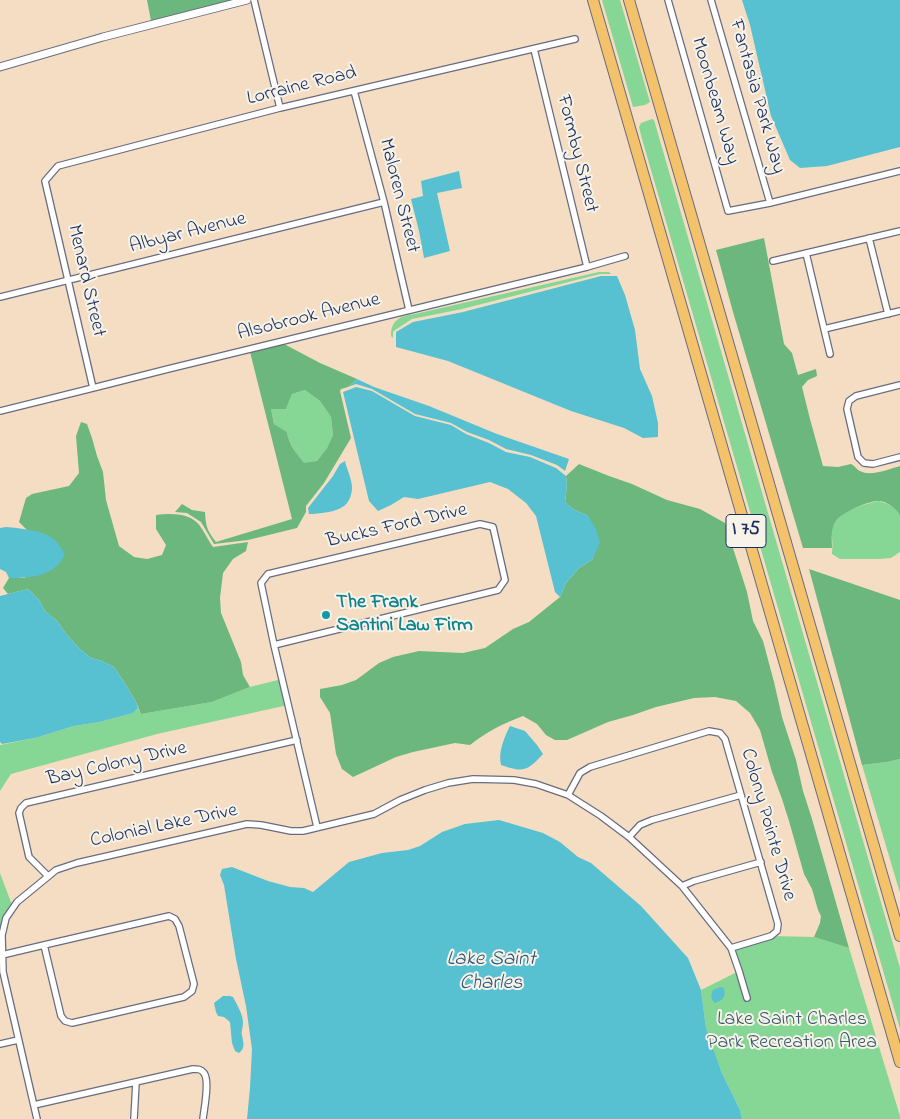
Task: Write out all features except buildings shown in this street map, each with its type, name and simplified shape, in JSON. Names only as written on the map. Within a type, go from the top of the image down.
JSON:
[{"type":"highway","name":"I 75","points":[[593,0],[900,1062]]},
{"type":"highway","name":"I 75","points":[[629,0],[900,936]]},
{"type":"street","points":[[0,67],[103,37],[246,0]]},
{"type":"street","points":[[254,0],[280,108]]},
{"type":"street","name":"Moonbeam Way","points":[[668,0],[728,211]]},
{"type":"street","name":"Fantasia Park Way","points":[[711,0],[770,202]]},
{"type":"street","name":"Lorraine Road","points":[[45,181],[58,166],[280,108],[575,39]]},
{"type":"street","name":"Formby Street","points":[[534,49],[587,267]]},
{"type":"street","name":"Maloren Street","points":[[354,91],[384,202],[409,310]]},
{"type":"street","name":"Fantasia Park Way","points":[[728,211],[900,170]]},
{"type":"street","name":"Menard Street","points":[[45,181],[93,388]]},
{"type":"street","name":"Albyar Avenue","points":[[0,296],[384,202]]},
{"type":"street","points":[[773,261],[900,231]]},
{"type":"street","points":[[869,238],[888,314]]},
{"type":"street","points":[[806,253],[830,354]]},
{"type":"street","name":"Alsobrook Avenue","points":[[0,411],[587,267],[625,256]]},
{"type":"street","points":[[824,329],[900,311]]},
{"type":"street","points":[[900,386],[856,396],[849,401],[847,409],[858,457],[864,463],[872,464],[900,457]]},
{"type":"street","name":"Bucks Ford Drive","points":[[274,644],[498,590],[505,580],[492,527],[480,524],[268,574],[261,583],[274,644],[317,827]]},
{"type":"street","name":"Colony Pointe Drive","points":[[568,795],[580,773],[590,766],[709,732],[720,733],[725,740],[778,924],[777,931],[771,936],[731,948]]},
{"type":"street","name":"Bay Colony Drive","points":[[48,876],[29,857],[19,814],[21,808],[26,803],[297,740]]},
{"type":"street","name":"Colonial Lake Drive","points":[[37,1119],[3,972],[2,935],[10,910],[48,876],[56,870],[78,862],[247,824],[303,831],[374,814],[400,800],[448,783],[473,779],[514,780],[536,784],[568,795],[601,816],[628,836],[682,886],[731,948],[740,971],[747,998]]},
{"type":"street","points":[[628,836],[640,825],[652,820],[741,795]]},
{"type":"street","points":[[682,886],[761,862]]},
{"type":"street","points":[[2,955],[44,945],[168,916],[175,919],[179,926],[194,984],[192,991],[184,997],[72,1023],[65,1021],[61,1016],[44,945]]},
{"type":"street","points":[[0,1044],[18,1040]]},
{"type":"street","points":[[34,1105],[193,1069],[200,1070],[206,1075],[204,1119]]},
{"type":"street","points":[[134,1119],[136,1082]]},
{"type":"green space","points":[[147,0],[233,0],[151,21]]},
{"type":"green space","points":[[602,0],[620,0],[650,102],[645,105],[633,107]]},
{"type":"green space","points":[[654,120],[900,968],[900,1029],[642,139],[639,127],[641,123]]},
{"type":"green space","points":[[764,238],[784,344],[792,353],[798,375],[816,369],[817,376],[808,380],[802,387],[823,466],[838,467],[851,464],[864,473],[869,473],[900,466],[900,516],[891,506],[881,501],[855,508],[843,514],[834,524],[832,548],[803,548],[716,250]]},
{"type":"green space","points":[[599,272],[609,272],[611,274],[600,274],[462,309],[412,319],[393,332],[393,338],[391,336],[391,330],[395,322],[405,316]]},
{"type":"green space","points":[[284,344],[320,363],[357,379],[340,391],[351,438],[324,483],[306,506],[306,512],[297,528],[248,540],[214,544],[201,522],[187,513],[175,512],[182,504],[192,510],[205,512],[208,528],[216,542],[292,519],[250,352]],"holes":[[[305,390],[320,401],[331,417],[333,435],[327,448],[317,461],[304,463],[291,445],[287,432],[274,424],[271,409],[286,409],[292,394]]]},
{"type":"green space","points":[[305,390],[320,401],[331,417],[333,435],[327,448],[317,461],[304,464],[291,445],[287,432],[274,424],[271,409],[286,409],[292,394]]},
{"type":"green space","points":[[81,422],[87,424],[103,472],[106,500],[119,546],[134,557],[147,559],[162,555],[166,545],[156,529],[156,515],[174,514],[186,516],[200,526],[213,547],[248,542],[246,551],[233,559],[223,573],[220,598],[221,613],[241,662],[243,675],[250,687],[212,702],[141,714],[136,702],[114,667],[91,658],[81,650],[57,621],[45,611],[39,600],[28,589],[8,594],[3,588],[9,578],[25,578],[44,534],[27,530],[19,522],[26,498],[32,494],[69,486],[79,473],[76,436]]},
{"type":"green space","points":[[579,464],[632,484],[667,500],[700,509],[725,523],[747,592],[753,621],[763,641],[782,717],[849,948],[814,937],[821,916],[812,889],[804,874],[760,730],[750,713],[736,701],[715,697],[694,698],[656,707],[608,722],[567,740],[555,740],[546,735],[537,724],[523,716],[495,728],[470,745],[455,743],[413,752],[396,757],[353,777],[342,769],[336,754],[330,713],[320,697],[320,689],[356,680],[379,663],[393,657],[419,651],[463,653],[485,648],[513,629],[529,622],[560,597],[566,583],[579,568],[593,559],[588,516],[573,509],[565,502],[566,476]]},
{"type":"green space","points":[[879,501],[894,508],[900,516],[900,552],[891,558],[879,559],[840,559],[832,554],[831,532],[838,518],[850,510]]},
{"type":"green space","points":[[809,569],[900,600],[900,759],[862,765]]},
{"type":"green space","points":[[282,679],[288,705],[157,734],[11,774],[0,791],[0,745],[35,738],[74,726],[100,722],[133,713],[138,708],[141,714],[212,702],[250,687]]},
{"type":"green space","points":[[900,759],[900,893],[862,765]]},
{"type":"green space","points":[[0,873],[12,905],[2,930],[0,928]]},
{"type":"green space","name":"Lake Saint Charles Park Recreation Area","points":[[771,936],[814,937],[849,948],[900,1119],[742,1119],[740,1110],[720,1069],[706,1028],[701,990],[739,971],[731,948]]},
{"type":"water","points":[[742,0],[900,0],[900,147],[827,166],[800,168],[790,160],[771,116],[750,25]]},
{"type":"water","points":[[459,171],[462,188],[437,193],[450,251],[424,258],[411,199],[423,196],[421,181]]},
{"type":"water","points":[[601,276],[617,276],[625,295],[635,330],[640,369],[652,396],[658,423],[658,437],[643,438],[624,428],[571,411],[448,361],[396,347],[396,332],[413,322],[463,312]]},
{"type":"water","points":[[357,379],[497,434],[569,459],[565,471],[557,465],[531,455],[506,449],[451,423],[415,414],[372,389],[356,384],[348,387]]},
{"type":"water","points":[[356,387],[372,391],[415,416],[451,425],[506,452],[530,457],[556,468],[566,476],[565,502],[573,509],[588,516],[596,529],[600,542],[593,559],[579,568],[566,583],[560,597],[555,592],[536,516],[526,503],[508,489],[490,482],[418,499],[404,497],[378,511],[369,501],[343,392]]},
{"type":"water","points":[[345,461],[352,488],[351,496],[346,505],[332,511],[309,514],[308,508],[340,464]]},
{"type":"water","points":[[6,527],[46,535],[56,541],[65,554],[55,567],[41,575],[9,578],[6,572],[0,569],[0,528]]},
{"type":"water","points":[[28,589],[39,600],[45,611],[57,621],[81,650],[91,658],[114,667],[136,702],[138,708],[133,713],[100,722],[74,726],[35,738],[2,744],[0,742],[0,596]]},
{"type":"water","points":[[510,726],[525,731],[543,754],[525,769],[520,770],[501,765],[501,750]]},
{"type":"water","name":"Lake Saint Charles","points":[[499,820],[543,833],[560,842],[578,857],[591,863],[641,906],[688,958],[701,990],[706,1028],[721,1071],[740,1110],[742,1119],[247,1119],[252,1049],[224,885],[220,875],[222,869],[232,867],[268,881],[290,887],[304,888],[313,892],[349,862],[382,853],[408,850],[420,846],[442,832],[465,824]]},
{"type":"water","points":[[720,987],[724,988],[725,994],[722,999],[715,1003],[711,995],[713,990]]},
{"type":"water","points":[[223,996],[233,997],[242,1016],[244,1045],[239,1053],[235,1051],[232,1043],[230,1022],[224,1017],[218,1016],[216,1012],[214,1003]]},
{"type":"place","name":"The Frank Santini Law Firm","points":[[326,615]]}]
